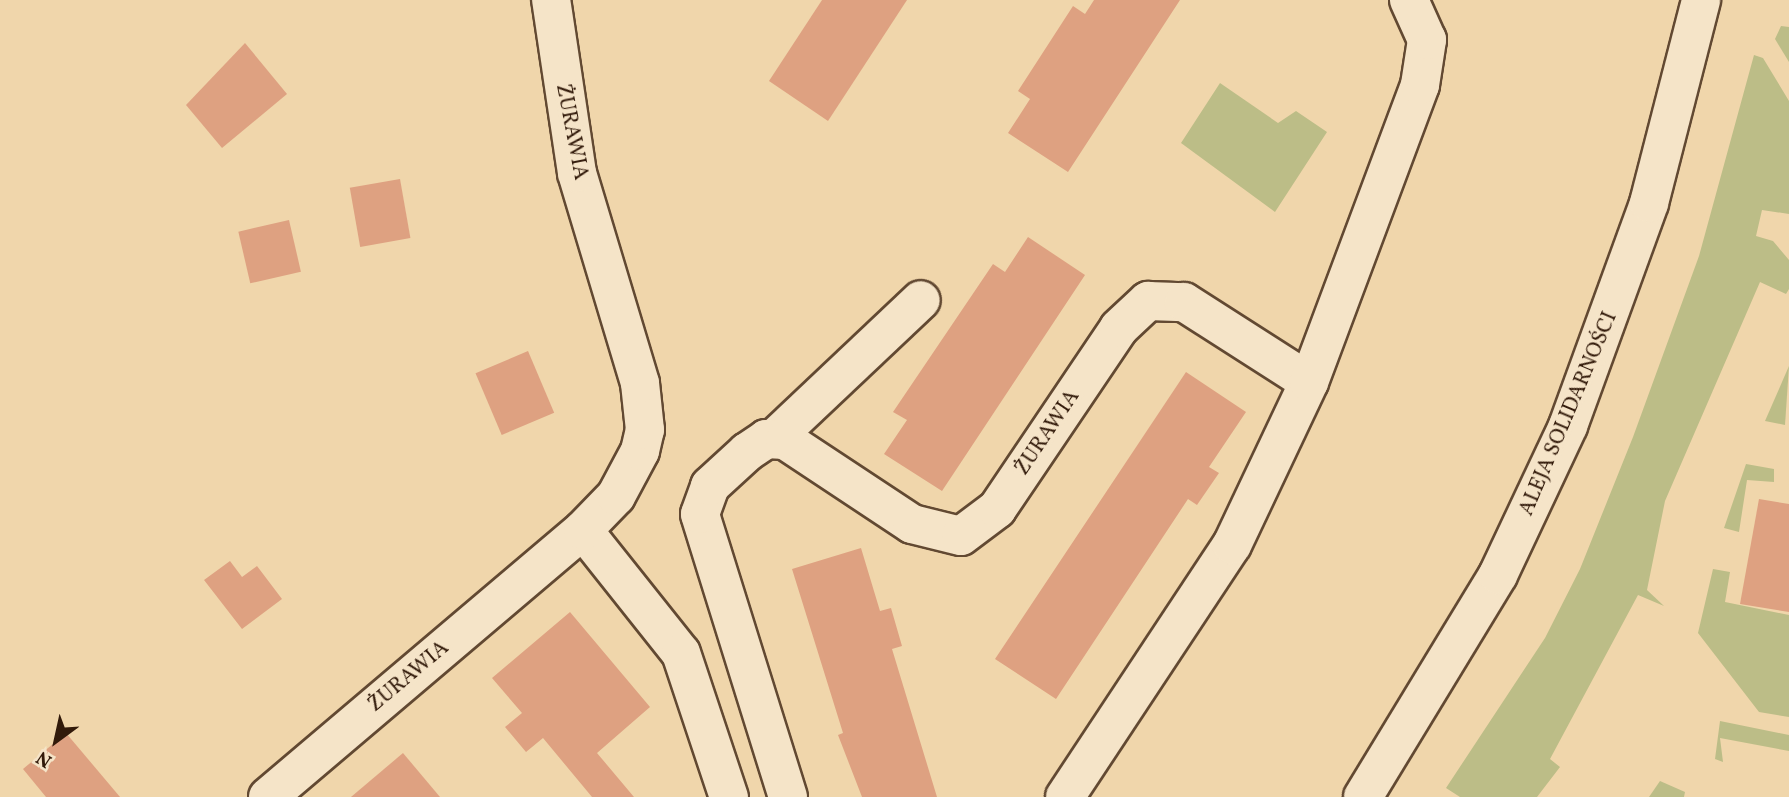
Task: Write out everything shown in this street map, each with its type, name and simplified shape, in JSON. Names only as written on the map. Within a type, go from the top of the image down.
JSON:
[{"type":"street","name":"ŻURAWIA","points":[[268,797],[583,530],[629,476],[645,430],[645,409],[577,173],[551,0]]},
{"type":"street","points":[[1065,797],[1232,545],[1308,382],[1420,85],[1427,40],[1409,0]]},
{"type":"street","name":"ALEJA SOLIDARNOŚCI","points":[[1363,797],[1498,575],[1568,426],[1649,203],[1701,0]]},
{"type":"street","points":[[788,797],[700,514],[710,486],[776,437],[921,300]]},
{"type":"street","name":"ŻURAWIA","points":[[776,437],[912,524],[961,536],[981,527],[997,509],[1119,328],[1148,301],[1184,302],[1308,382]]},
{"type":"street","points":[[583,530],[681,653],[729,797]]},
{"type":"green space","points":[[1781,26],[1789,27],[1789,62],[1775,39]]},
{"type":"green space","points":[[1754,55],[1763,58],[1789,101],[1789,214],[1762,210],[1756,236],[1773,241],[1789,260],[1789,289],[1786,294],[1760,282],[1665,501],[1647,590],[1664,606],[1638,595],[1550,759],[1560,767],[1537,797],[1460,797],[1446,788],[1545,638],[1580,569],[1633,437],[1699,256]]},
{"type":"green space","points":[[1220,83],[1278,123],[1296,111],[1327,132],[1275,212],[1181,143]]},
{"type":"green space","points":[[1789,366],[1785,425],[1765,421]]},
{"type":"green space","points":[[1746,464],[1774,469],[1774,482],[1747,480],[1739,532],[1724,528]]},
{"type":"green space","points":[[1713,569],[1730,572],[1725,602],[1789,615],[1789,717],[1759,712],[1698,633]]},
{"type":"green space","points":[[1720,721],[1789,735],[1789,751],[1720,738],[1723,762],[1715,759]]},
{"type":"green space","points":[[1660,781],[1685,792],[1684,797],[1649,797]]},
{"type":"building","points":[[822,0],[907,0],[828,121],[769,81]]},
{"type":"building","points":[[1094,0],[1180,0],[1068,172],[1008,133],[1030,99],[1018,91],[1073,6],[1085,14]]},
{"type":"building","points":[[245,43],[287,94],[222,148],[186,105]]},
{"type":"building","points":[[400,179],[410,238],[360,247],[350,188]]},
{"type":"building","points":[[289,220],[301,272],[250,283],[238,232]]},
{"type":"building","points":[[1028,237],[1085,275],[942,491],[884,454],[907,420],[893,412],[993,264],[1005,272]]},
{"type":"building","points":[[528,351],[554,413],[502,435],[476,373]]},
{"type":"building","points":[[1186,372],[1246,412],[1209,467],[1219,473],[1197,505],[1188,499],[1056,699],[995,659]]},
{"type":"building","points":[[1759,499],[1789,504],[1789,612],[1740,604]]},
{"type":"building","points":[[861,548],[880,611],[891,608],[902,646],[892,649],[937,797],[862,797],[838,735],[843,733],[792,569]]},
{"type":"building","points":[[230,561],[242,577],[257,566],[282,599],[242,629],[204,580]]},
{"type":"building","points":[[570,612],[650,707],[597,753],[634,797],[592,797],[543,738],[526,752],[505,727],[522,713],[492,678]]},
{"type":"building","points":[[66,733],[120,797],[46,797],[23,769]]},
{"type":"building","points":[[403,753],[440,797],[351,797]]}]
